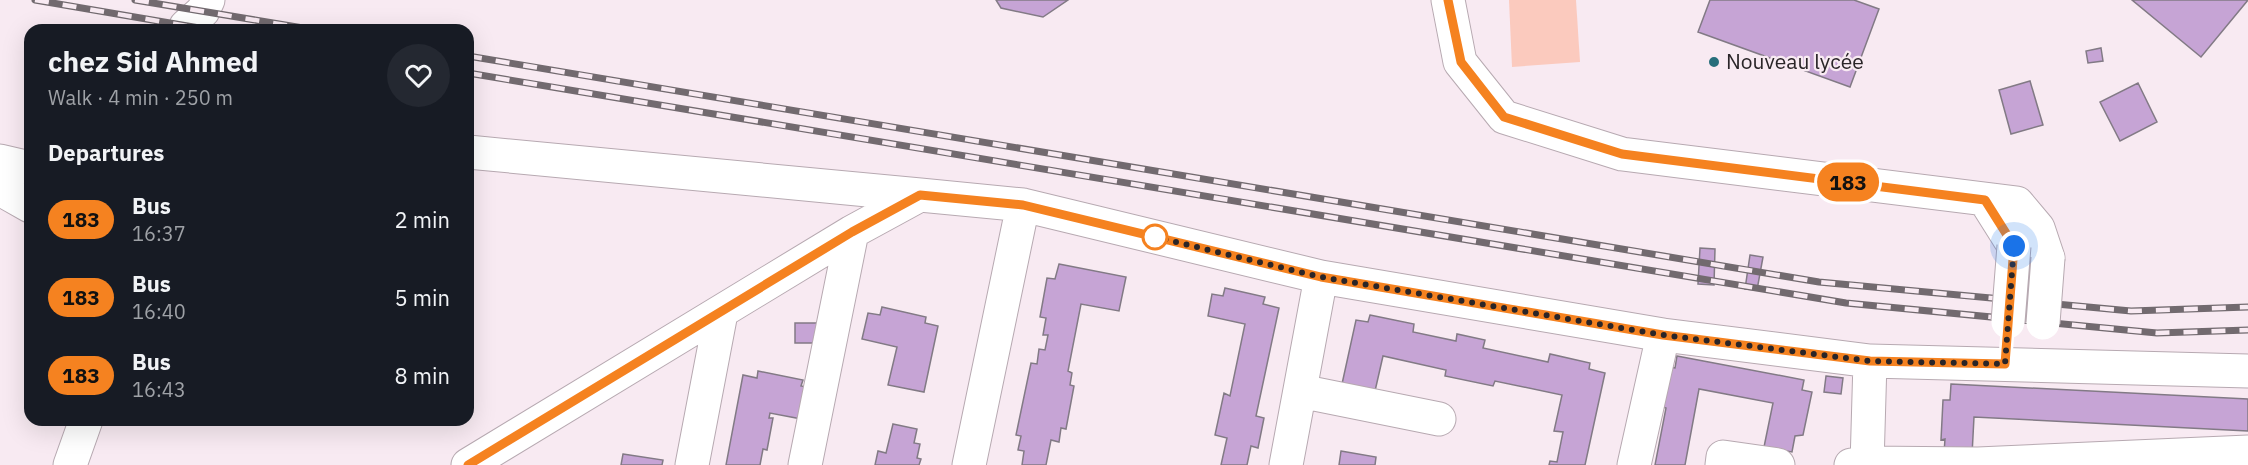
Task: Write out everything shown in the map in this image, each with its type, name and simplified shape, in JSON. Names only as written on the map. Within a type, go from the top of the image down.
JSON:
[{"type":"street","points":[[188,24],[203,11],[208,0]]},
{"type":"street","points":[[1448,0],[1461,62],[1504,117],[1622,154],[2017,203],[2038,228],[2048,258],[2040,365]]},
{"type":"street","points":[[474,153],[1023,205],[1321,277],[1663,335],[1870,361],[2248,371]]},
{"type":"street","points":[[0,161],[24,167]]},
{"type":"street","points":[[0,189],[24,203]]},
{"type":"street","points":[[468,465],[852,232],[920,195]]},
{"type":"street","points":[[1985,200],[2014,246],[2005,364]]},
{"type":"street","points":[[969,465],[1023,205]]},
{"type":"street","points":[[805,465],[852,232]]},
{"type":"street","points":[[1286,465],[1321,277]]},
{"type":"street","points":[[692,465],[721,312]]},
{"type":"street","points":[[1634,465],[1663,335]]},
{"type":"street","points":[[1870,361],[1862,464],[1978,464],[2248,452]]},
{"type":"street","points":[[1300,391],[1439,418]]},
{"type":"street","points":[[70,465],[84,426]]},
{"type":"street","points":[[1722,465],[1723,457],[1779,465]]},
{"type":"shaded area","points":[[1509,0],[1576,0],[1580,62],[1512,67]]},
{"type":"building","points":[[996,0],[1068,0],[1043,17],[1001,8]]},
{"type":"building","points":[[1710,0],[1854,0],[1879,9],[1850,87],[1698,32]]},
{"type":"building","points":[[2132,0],[2248,0],[2201,57]]},
{"type":"building","points":[[2101,48],[2103,61],[2088,63],[2086,51]]},
{"type":"building","points":[[2030,81],[2043,125],[2011,134],[1999,90]]},
{"type":"building","points":[[2138,83],[2157,122],[2120,141],[2100,102]]},
{"type":"building","points":[[1700,248],[1715,249],[1714,285],[1698,284]]},
{"type":"building","points":[[1750,255],[1763,257],[1757,290],[1745,289]]},
{"type":"building","points":[[1059,264],[1126,277],[1119,311],[1081,304],[1068,371],[1072,373],[1070,385],[1074,386],[1066,429],[1061,428],[1059,442],[1051,440],[1046,465],[1022,465],[1024,451],[1018,450],[1021,436],[1016,435],[1031,363],[1037,364],[1039,349],[1045,350],[1048,335],[1043,335],[1046,318],[1040,317],[1047,278],[1055,279]]},
{"type":"building","points":[[1225,288],[1265,297],[1263,304],[1279,308],[1256,416],[1264,418],[1258,448],[1251,446],[1247,465],[1221,465],[1227,438],[1215,435],[1224,393],[1230,396],[1245,324],[1208,316],[1212,294],[1223,296]]},
{"type":"building","points":[[882,307],[926,317],[925,323],[938,326],[924,392],[888,385],[897,347],[862,339],[868,313],[880,315]]},
{"type":"building","points":[[1370,315],[1414,324],[1413,332],[1456,341],[1457,334],[1485,340],[1483,348],[1548,362],[1550,354],[1590,363],[1589,369],[1605,373],[1585,465],[1549,465],[1550,461],[1557,462],[1563,432],[1554,431],[1562,395],[1495,381],[1493,386],[1445,376],[1446,370],[1383,356],[1375,391],[1342,384],[1356,320],[1368,322]]},
{"type":"building","points":[[795,323],[817,323],[817,343],[795,343]]},
{"type":"building","points":[[1677,356],[1804,380],[1802,390],[1812,392],[1803,435],[1795,436],[1792,452],[1764,447],[1773,403],[1699,389],[1685,465],[1655,465],[1666,408],[1659,406],[1667,367],[1675,368]]},
{"type":"building","points":[[758,371],[803,380],[801,386],[813,388],[807,420],[770,413],[769,418],[773,418],[767,450],[763,449],[760,465],[726,465],[743,375],[757,378]]},
{"type":"building","points":[[1826,376],[1843,378],[1841,394],[1824,392]]},
{"type":"building","points":[[1951,384],[2248,399],[2248,431],[1974,417],[1972,455],[1944,453],[1945,439],[1941,440],[1943,400],[1950,400]]},
{"type":"building","points":[[893,424],[917,429],[914,443],[920,444],[917,458],[921,459],[919,465],[875,465],[878,451],[886,453]]},
{"type":"building","points":[[1341,451],[1376,457],[1375,465],[1339,465]]},
{"type":"building","points":[[623,454],[663,460],[662,465],[621,465]]},
{"type":"railway","points":[[35,0],[176,24]]},
{"type":"railway","points":[[135,0],[279,24]]},
{"type":"railway","points":[[474,57],[1819,282],[2131,311],[2248,307]]},
{"type":"railway","points":[[474,74],[1846,303],[2157,333],[2248,330]]},
{"type":"bus line","name":"183","points":[[468,465],[852,232],[920,195],[1023,205],[1321,277],[1663,335],[1870,361],[2005,364],[2014,246],[1985,200],[1622,154],[1504,117],[1461,62],[1448,0]]},
{"type":"place","name":"Nouveau lycée","points":[[1714,62]]},
{"type":"route","points":[[1155,237],[1321,277],[1663,335],[1870,361],[2005,364],[2014,246]]}]
